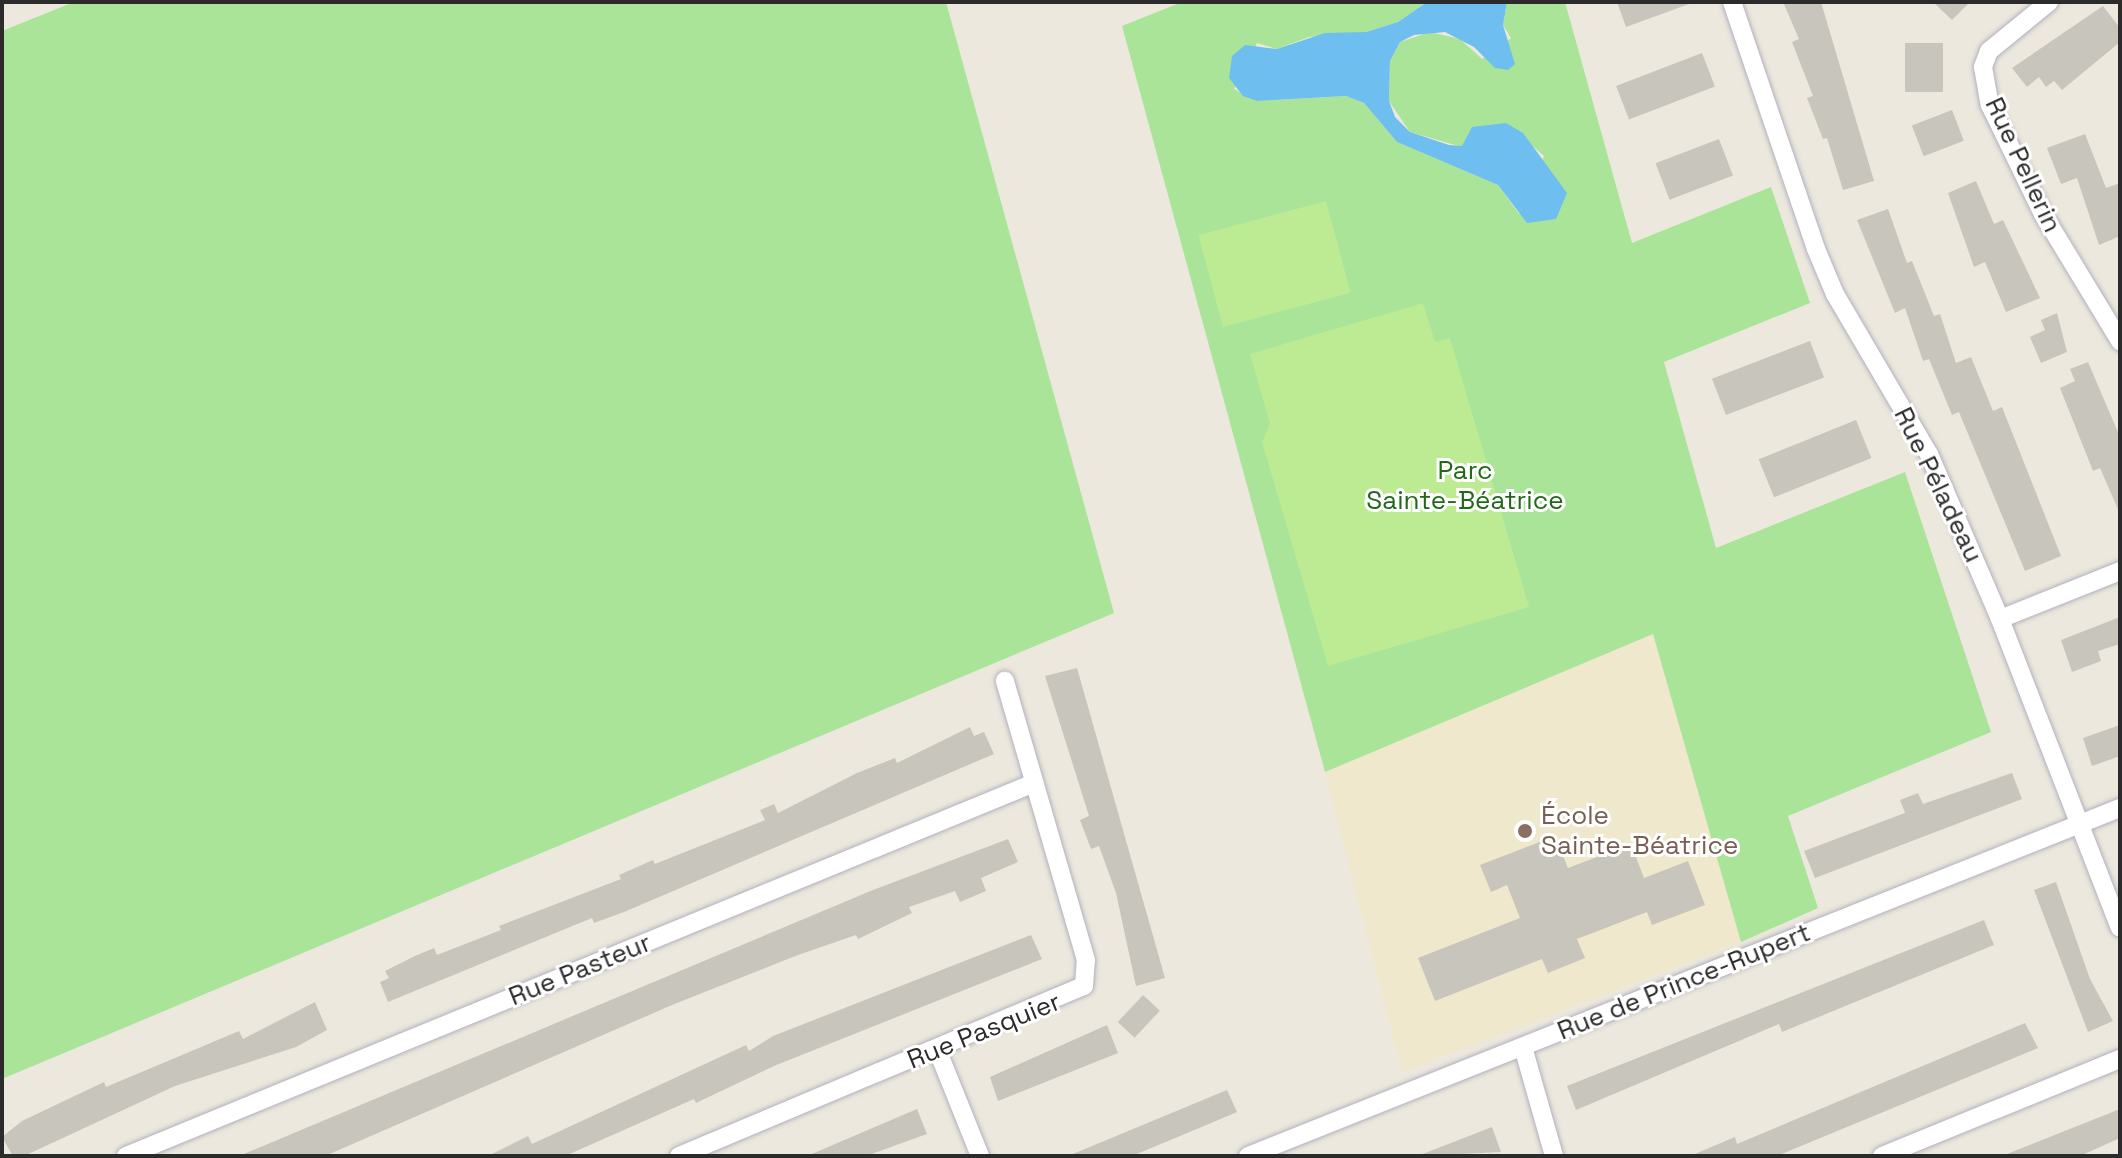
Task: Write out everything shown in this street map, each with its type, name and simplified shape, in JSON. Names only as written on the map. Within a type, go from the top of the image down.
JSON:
[{"type":"street","name":"Rue Péladeau","points":[[1732,2],[1816,249],[1840,303],[1929,454],[2000,619],[2120,928]]},
{"type":"street","name":"Rue Pellerin","points":[[2049,2],[1989,51],[1983,67],[1990,105],[2043,214],[2120,341]]},
{"type":"street","points":[[2000,619],[2120,571]]},
{"type":"street","name":"Rue Pasquier","points":[[679,1156],[1084,986],[1086,960],[1005,681]]},
{"type":"street","name":"Rue Pasteur","points":[[126,1156],[1034,783]]},
{"type":"street","name":"Rue de Prince-Rupert","points":[[1248,1156],[2120,808]]},
{"type":"street","points":[[1523,1047],[1554,1156]]},
{"type":"street","points":[[937,1049],[980,1156]]},
{"type":"street","points":[[1882,1156],[2120,1059]]},
{"type":"shaded area","name":"École Sainte-Béatrice","points":[[1653,633],[1741,942],[1402,1072],[1325,772]]},
{"type":"green space","points":[[74,2],[946,2],[1114,613],[2,1079],[2,31]]},
{"type":"green space","name":"Parc Sainte-Béatrice","points":[[1182,2],[1427,2],[1398,22],[1366,32],[1309,37],[1277,49],[1257,43],[1234,89],[1257,101],[1346,96],[1364,103],[1397,142],[1498,185],[1519,214],[1544,156],[1506,123],[1462,147],[1410,132],[1389,101],[1390,61],[1400,42],[1430,32],[1460,39],[1482,59],[1511,38],[1503,25],[1507,2],[1565,2],[1632,243],[1771,187],[1810,303],[1664,362],[1716,548],[1905,472],[1991,732],[1788,816],[1818,908],[1741,942],[1653,634],[1325,772],[1122,26]]},
{"type":"green space","points":[[1326,201],[1351,293],[1223,327],[1198,235]]},
{"type":"green space","points":[[1423,303],[1435,342],[1450,338],[1529,607],[1328,666],[1262,442],[1270,424],[1250,354]]},
{"type":"water","points":[[1427,2],[1507,2],[1503,25],[1515,64],[1508,70],[1495,68],[1474,47],[1445,32],[1414,35],[1400,42],[1390,61],[1389,101],[1395,117],[1410,132],[1449,145],[1462,146],[1472,127],[1506,123],[1523,133],[1567,193],[1556,219],[1527,223],[1498,185],[1397,142],[1364,103],[1346,96],[1257,101],[1243,96],[1229,78],[1232,56],[1245,45],[1277,49],[1325,33],[1366,32],[1398,22]]},
{"type":"building","points":[[1617,2],[1689,2],[1689,4],[1626,27]]},
{"type":"building","points":[[1783,2],[1821,2],[1874,181],[1843,190],[1827,138],[1823,139],[1807,98],[1813,96],[1792,42],[1799,39]]},
{"type":"building","points":[[1933,2],[1970,2],[1952,20]]},
{"type":"building","points":[[2103,6],[2120,28],[2120,42],[2062,90],[2054,81],[2046,87],[2039,77],[2027,87],[2012,68]]},
{"type":"building","points":[[1905,43],[1943,43],[1943,92],[1905,92]]},
{"type":"building","points":[[1702,53],[1715,87],[1629,120],[1616,86]]},
{"type":"building","points":[[1952,110],[1964,141],[1924,156],[1912,125]]},
{"type":"building","points":[[2085,134],[2106,188],[2120,183],[2120,236],[2099,245],[2077,178],[2061,184],[2047,148]]},
{"type":"building","points":[[1719,139],[1733,175],[1669,200],[1656,163]]},
{"type":"building","points":[[1976,181],[1994,224],[2003,220],[2040,298],[2006,312],[1985,262],[1974,267],[1948,193]]},
{"type":"building","points":[[1888,209],[1907,263],[1912,261],[1934,316],[1940,314],[1956,363],[1971,357],[1993,411],[2002,407],[2061,556],[2025,571],[1959,412],[1952,415],[1929,359],[1923,361],[1905,308],[1895,313],[1857,220]]},
{"type":"building","points":[[2057,313],[2067,352],[2041,363],[2030,337],[2045,330],[2041,320]]},
{"type":"building","points":[[1810,341],[1824,377],[1726,415],[1712,379]]},
{"type":"building","points":[[2088,362],[2120,437],[2120,514],[2100,468],[2093,471],[2060,388],[2075,381],[2070,369]]},
{"type":"building","points":[[1856,420],[1871,458],[1774,497],[1759,459]]},
{"type":"building","points":[[2120,617],[2120,644],[2098,651],[2101,661],[2072,672],[2061,640]]},
{"type":"building","points":[[1077,668],[1165,978],[1136,986],[1116,893],[1099,846],[1091,849],[1080,820],[1089,816],[1045,676]]},
{"type":"building","points":[[2120,725],[2120,756],[2092,766],[2083,738]]},
{"type":"building","points":[[970,727],[974,736],[984,732],[994,754],[624,912],[594,923],[592,918],[388,1002],[380,982],[389,978],[385,971],[415,956],[434,948],[437,955],[501,930],[499,926],[621,879],[619,875],[653,860],[655,864],[765,820],[760,810],[774,804],[778,813],[857,773],[895,758],[897,763]]},
{"type":"building","points":[[2012,773],[2022,799],[1815,878],[1804,851],[1905,813],[1900,800],[1918,793],[1923,804]]},
{"type":"building","points":[[1555,836],[1568,868],[1631,844],[1644,878],[1688,861],[1705,905],[1652,925],[1647,912],[1577,939],[1585,958],[1548,973],[1542,959],[1435,1001],[1418,958],[1520,918],[1507,885],[1491,892],[1480,865]]},
{"type":"building","points":[[1008,839],[1018,862],[981,878],[986,891],[960,902],[955,891],[909,907],[912,913],[858,939],[856,935],[798,955],[672,1005],[325,1156],[239,1156],[873,890]]},
{"type":"building","points":[[2056,882],[2090,979],[2113,1021],[2088,1032],[2034,890]]},
{"type":"building","points":[[1984,920],[1994,945],[1782,1032],[1779,1024],[1576,1110],[1567,1086]]},
{"type":"building","points":[[1031,935],[1042,959],[774,1066],[696,1103],[694,1099],[565,1156],[488,1156],[528,1136],[532,1144],[746,1045],[749,1051],[773,1036]]},
{"type":"building","points":[[1143,995],[1160,1011],[1135,1038],[1118,1022]]},
{"type":"building","points":[[315,1002],[327,1030],[296,1047],[175,1086],[24,1156],[13,1156],[2,1137],[22,1121],[104,1082],[106,1087],[239,1031],[243,1039]]},
{"type":"building","points":[[2025,1023],[2038,1048],[1777,1156],[1690,1156],[1735,1137],[1737,1144]]},
{"type":"building","points":[[1107,1025],[1118,1053],[998,1101],[990,1077]]},
{"type":"building","points":[[1227,1090],[1237,1112],[1132,1156],[1068,1156]]},
{"type":"building","points":[[917,1109],[927,1134],[866,1156],[807,1156]]},
{"type":"building","points":[[2120,1109],[2120,1138],[2080,1156],[2002,1156]]},
{"type":"building","points":[[1492,1127],[1501,1152],[1420,1156],[1420,1155]]},
{"type":"place","name":"École Sainte-Béatrice","points":[[1525,831]]}]
